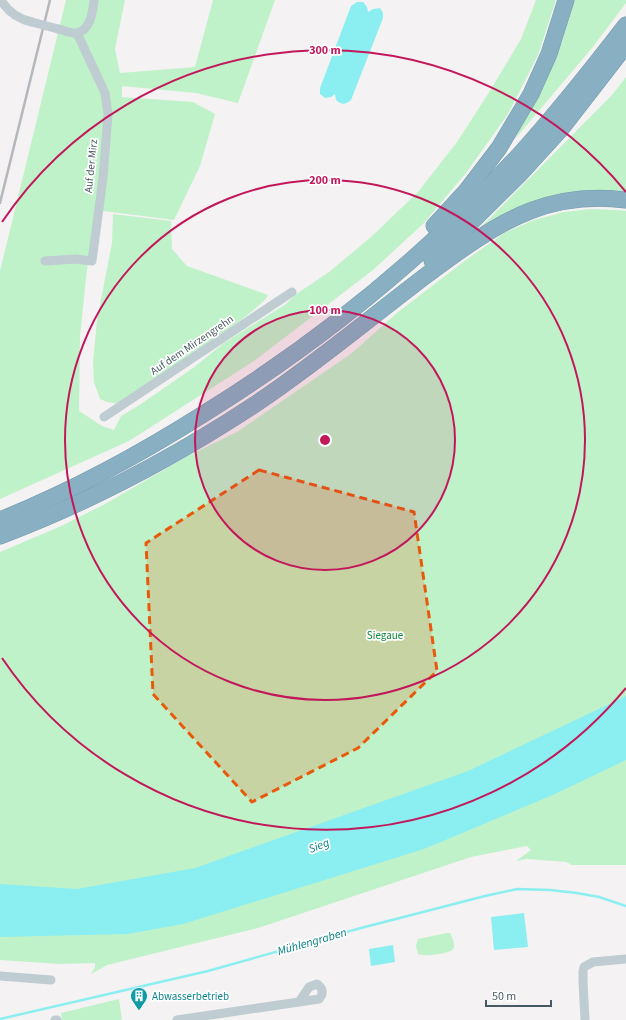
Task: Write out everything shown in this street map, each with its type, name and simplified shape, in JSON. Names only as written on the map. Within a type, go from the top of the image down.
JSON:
[{"type":"highway","points":[[317,338],[432,229],[467,190],[499,148],[531,94],[549,54],[566,0]]},
{"type":"highway","points":[[0,520],[80,485],[129,460],[247,387],[317,338],[388,280],[462,213],[520,153],[580,84],[626,25]]},
{"type":"highway","points":[[389,303],[519,175],[561,129],[626,45]]},
{"type":"highway","points":[[0,536],[81,502],[142,472],[209,433],[302,372],[346,339],[389,303],[450,258],[509,220],[528,211],[549,204],[570,200],[609,198],[626,200]]},
{"type":"street","points":[[0,0],[7,10],[24,20],[77,33],[85,28],[90,20],[93,12],[94,0]]},
{"type":"street","name":"Auf der Mirz","points":[[45,261],[76,259],[92,261],[103,178],[108,114],[105,93],[77,33]]},
{"type":"street","name":"Auf dem Mirzengrehn","points":[[104,417],[292,292]]},
{"type":"street","points":[[585,1020],[583,982],[584,967],[593,962],[626,958]]},
{"type":"street","points":[[0,976],[51,980]]},
{"type":"street","points":[[177,1020],[299,1002]]},
{"type":"highlighted area","points":[[259,470],[414,512],[437,671],[358,748],[252,802],[153,694],[146,543]]},
{"type":"green space","points":[[66,0],[125,0],[115,49],[120,73],[195,67],[213,0],[275,0],[238,103],[196,93],[122,86],[122,97],[193,102],[215,114],[200,166],[174,220],[95,210],[80,337],[79,411],[102,426],[114,430],[121,416],[193,368],[224,343],[286,304],[295,295],[329,272],[371,237],[418,192],[457,142],[488,94],[521,39],[536,0],[556,0],[538,55],[508,114],[466,173],[423,224],[373,270],[254,361],[129,441],[0,499],[0,271]]},
{"type":"green space","points":[[574,0],[626,0],[626,3],[592,48],[515,139],[562,42]]},
{"type":"green space","points":[[626,77],[626,193],[596,190],[565,193],[524,204],[483,225],[612,95]]},
{"type":"green space","name":"Siegaue","points":[[591,209],[626,211],[626,865],[572,865],[566,862],[527,859],[516,861],[531,850],[527,846],[471,857],[258,928],[107,965],[91,974],[95,967],[95,963],[60,964],[0,960],[0,552],[59,527],[105,504],[186,457],[237,432],[352,353],[398,312],[466,260],[506,232],[534,220],[564,212]]},
{"type":"green space","points":[[113,214],[171,221],[172,249],[187,266],[268,295],[246,316],[119,404],[100,399],[94,382],[93,361],[97,320],[112,243]]},
{"type":"green space","points":[[450,933],[454,943],[454,947],[451,951],[425,955],[418,954],[416,946],[418,939]]},
{"type":"green space","points":[[119,999],[122,1020],[62,1020],[61,1013]]},
{"type":"water","points":[[357,2],[363,2],[367,7],[368,12],[373,9],[380,8],[383,13],[383,18],[351,100],[345,104],[342,104],[336,100],[335,94],[331,97],[325,98],[320,94],[320,88],[351,6]]},
{"type":"water","name":"Sieg","points":[[626,696],[626,760],[555,794],[424,849],[183,924],[128,934],[0,937],[0,884],[77,889],[195,868],[468,771]]},
{"type":"water","points":[[524,913],[528,947],[494,950],[491,917]]},
{"type":"water","points":[[393,945],[395,962],[371,966],[369,949]]},
{"type":"waterway","name":"Mühlengraben","points":[[0,1019],[208,971],[361,928],[517,889],[577,893],[599,897],[626,906]]},
{"type":"railway","points":[[0,203],[50,0]]},
{"type":"place","name":"Abwasserbetrieb","points":[[139,1011]]}]
